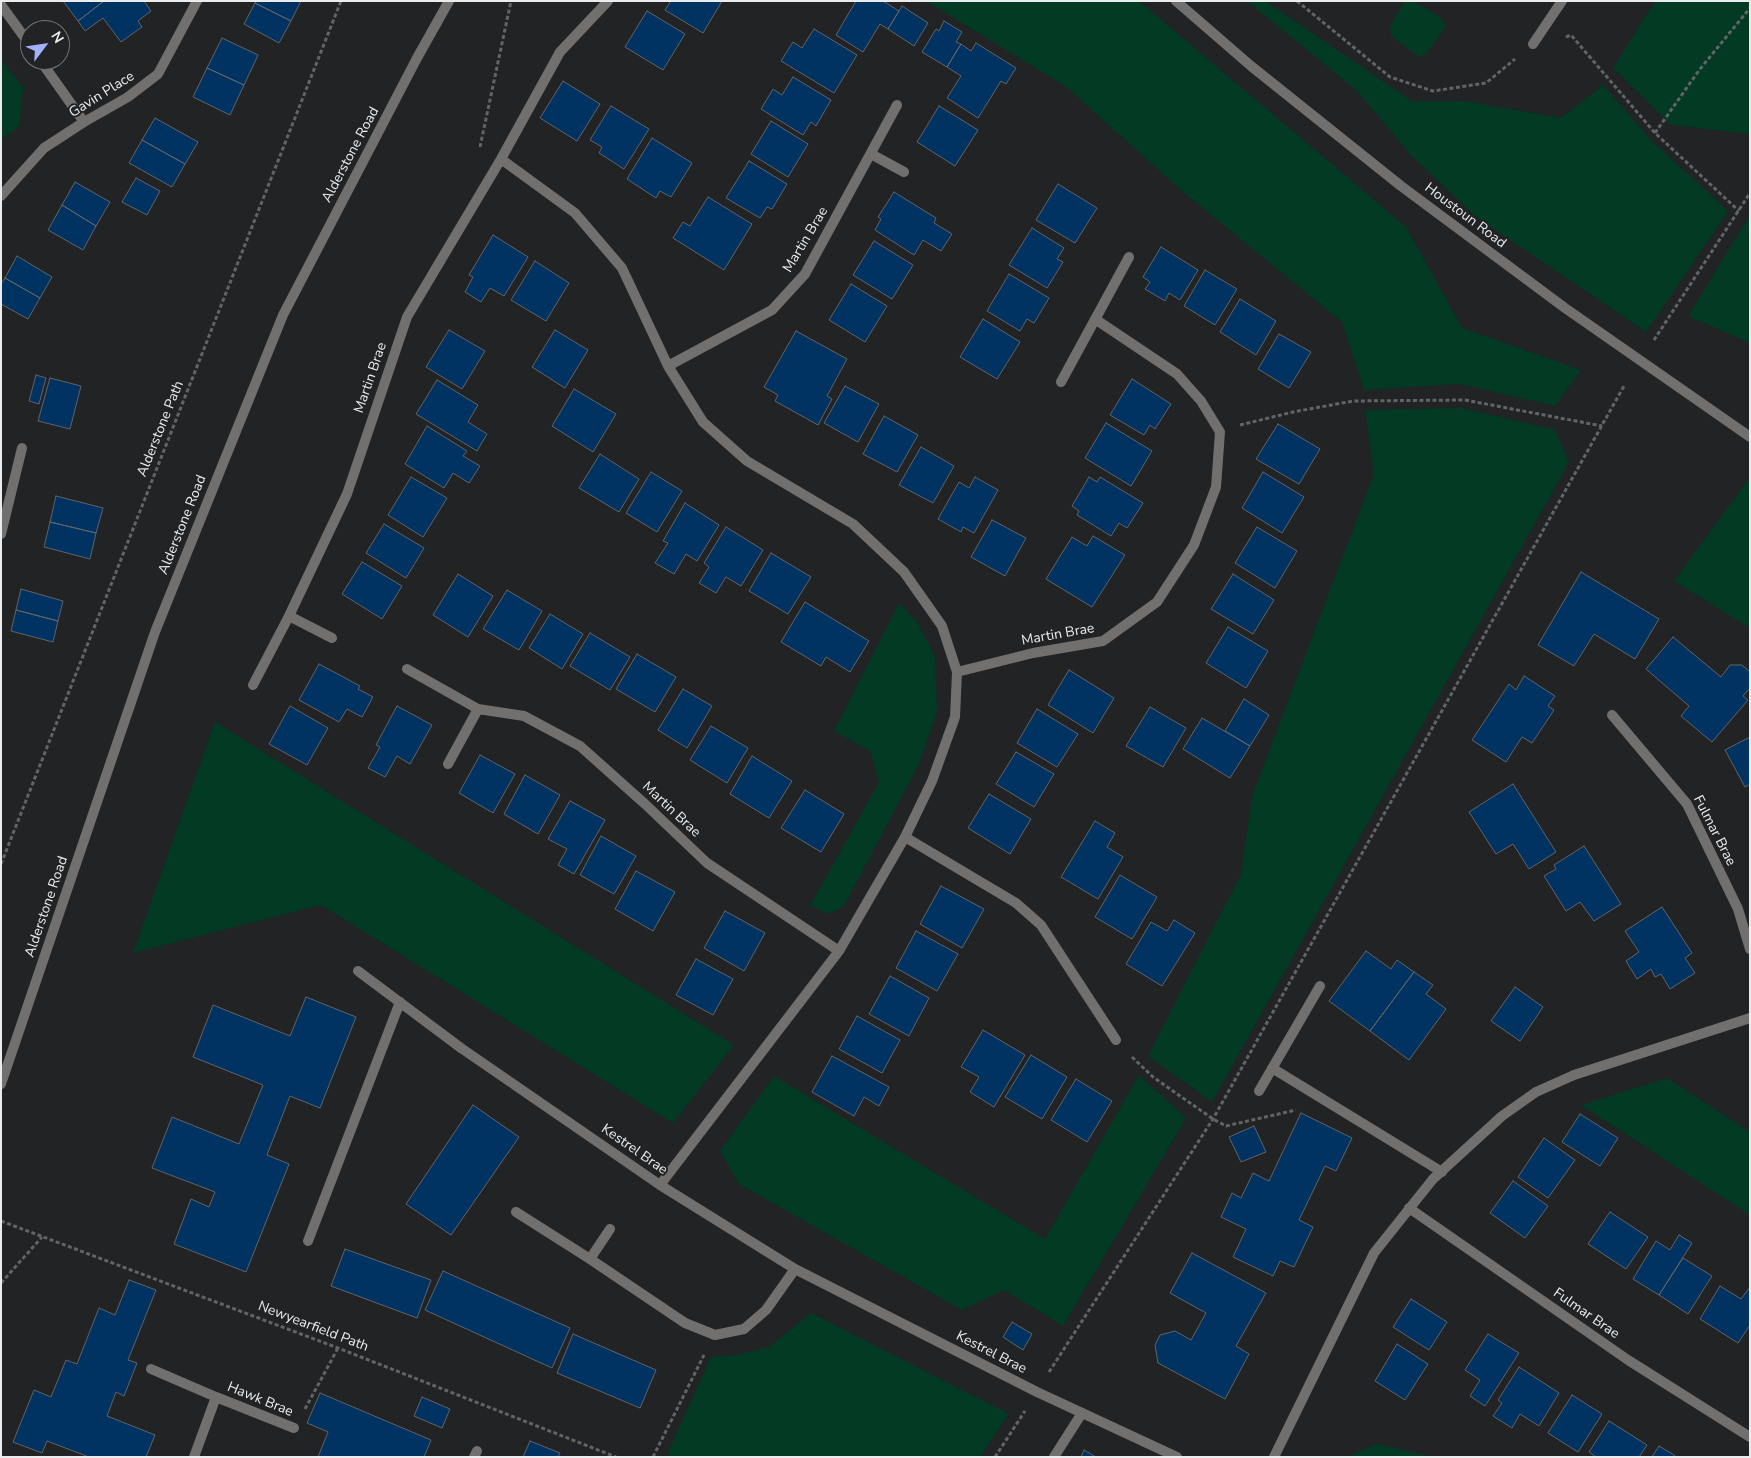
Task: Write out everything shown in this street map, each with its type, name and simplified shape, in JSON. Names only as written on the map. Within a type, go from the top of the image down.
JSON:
[{"type":"street","name":"Gavin Place","points":[[1,196],[44,148],[128,97],[158,74],[197,1]]},
{"type":"street","name":"Alderstone Road","points":[[1,1084],[155,632],[283,315],[448,1]]},
{"type":"street","name":"Martin Brae","points":[[253,685],[290,616],[347,494],[407,317],[501,159],[560,52],[608,1]]},
{"type":"street","name":"Houstoun Road","points":[[1176,1],[1251,66],[1401,186],[1565,308],[1750,437]]},
{"type":"street","points":[[1533,44],[1562,1]]},
{"type":"street","points":[[1,5],[20,31]]},
{"type":"street","points":[[47,70],[84,122]]},
{"type":"street","name":"Martin Brae","points":[[668,366],[772,310],[805,274],[898,105]]},
{"type":"street","points":[[871,154],[904,172]]},
{"type":"street","points":[[501,159],[575,213],[622,268],[668,366],[703,422],[747,461],[854,524],[904,572],[942,626],[957,672],[955,717],[932,781],[904,837],[839,951],[660,1185]]},
{"type":"street","points":[[1061,382],[1129,257]]},
{"type":"street","points":[[1095,319],[1177,374],[1201,401],[1220,432]]},
{"type":"street","name":"Martin Brae","points":[[957,672],[1033,653],[1104,641],[1157,602],[1194,545],[1216,487],[1220,432]]},
{"type":"street","points":[[1,534],[22,448]]},
{"type":"street","points":[[290,616],[332,638]]},
{"type":"street","name":"Martin Brae","points":[[407,669],[478,709],[524,716],[580,746],[707,863],[839,951]]},
{"type":"street","points":[[448,764],[478,709]]},
{"type":"street","name":"Fulmar Brae","points":[[1612,716],[1687,804],[1738,910],[1750,950]]},
{"type":"street","points":[[904,837],[1016,903],[1041,925],[1116,1040]]},
{"type":"street","name":"Kestrel Brae","points":[[358,971],[461,1048],[660,1185],[795,1269],[1037,1392],[1177,1457]]},
{"type":"street","points":[[1259,1091],[1320,986]]},
{"type":"street","points":[[308,1241],[400,1002]]},
{"type":"street","points":[[1274,1457],[1374,1253],[1409,1208],[1442,1172],[1502,1116],[1536,1092],[1574,1076],[1750,1018]]},
{"type":"street","points":[[1272,1068],[1442,1172]]},
{"type":"street","name":"Fulmar Brae","points":[[1409,1208],[1628,1360],[1750,1437]]},
{"type":"street","points":[[516,1212],[685,1323],[715,1334],[744,1329],[766,1310],[795,1269]]},
{"type":"street","points":[[590,1259],[610,1229]]},
{"type":"street","name":"Hawk Brae","points":[[151,1369],[294,1428]]},
{"type":"street","name":"Hawk Brae","points":[[194,1457],[216,1397]]},
{"type":"street","points":[[1054,1457],[1082,1413]]},
{"type":"path","name":"Alderstone Path","points":[[1,864],[341,1]]},
{"type":"path","points":[[501,159],[480,148],[512,1]]},
{"type":"path","points":[[1297,1],[1390,77],[1433,91],[1486,83],[1533,44],[1572,35],[1655,133],[1739,211]]},
{"type":"path","points":[[1655,133],[1700,69],[1750,8]]},
{"type":"path","points":[[1654,340],[1750,193]]},
{"type":"path","points":[[995,1457],[1213,1119],[1624,386]]},
{"type":"path","points":[[1220,432],[1245,423],[1353,401],[1465,400],[1602,426]]},
{"type":"path","points":[[1116,1040],[1152,1078],[1226,1126],[1300,1109]]},
{"type":"path","name":"Newyearfield Path","points":[[1,1221],[338,1348],[616,1457]]},
{"type":"path","points":[[1,1283],[42,1237]]},
{"type":"path","points":[[653,1457],[715,1334]]},
{"type":"path","points":[[294,1428],[338,1348]]},
{"type":"green space","points":[[926,1],[1139,1],[1406,227],[1462,328],[1581,370],[1555,406],[1460,384],[1364,390],[1342,322],[1182,191],[1065,86]]},
{"type":"green space","points":[[1247,1],[1265,1],[1412,101],[1465,101],[1561,118],[1603,85],[1651,140],[1728,211],[1646,332],[1475,216],[1411,155],[1357,91]]},
{"type":"green space","points":[[1405,1],[1413,1],[1441,18],[1446,26],[1426,54],[1419,57],[1391,36],[1390,26]]},
{"type":"green space","points":[[1655,1],[1750,1],[1750,134],[1671,125],[1613,68]]},
{"type":"green space","points":[[1,60],[23,87],[19,126],[1,139]]},
{"type":"green space","points":[[1750,215],[1750,343],[1688,316]]},
{"type":"green space","points":[[1462,408],[1555,430],[1569,462],[1212,1102],[1148,1056],[1241,874],[1252,796],[1374,474],[1365,410]]},
{"type":"green space","points":[[1748,480],[1750,481],[1750,628],[1674,581]]},
{"type":"green space","points":[[899,603],[917,622],[935,656],[937,712],[918,766],[844,906],[829,914],[810,906],[879,782],[870,751],[834,731]]},
{"type":"green space","points":[[215,722],[734,1045],[673,1123],[321,905],[133,953]]},
{"type":"green space","points":[[1139,1075],[1186,1118],[1063,1326],[1004,1290],[962,1310],[739,1184],[720,1151],[774,1076],[1045,1239]]},
{"type":"green space","points":[[1667,1078],[1750,1132],[1750,1215],[1581,1105]]},
{"type":"green space","points":[[811,1313],[1009,1414],[980,1457],[674,1457],[667,1454],[711,1357],[737,1355],[769,1347]]},
{"type":"green space","points":[[1377,1444],[1433,1457],[1346,1457]]},
{"type":"building","points":[[63,1],[104,1],[78,21]]},
{"type":"building","points":[[104,1],[144,1],[151,11],[138,21],[142,27],[121,42],[103,18],[85,31],[78,21]]},
{"type":"building","points":[[256,1],[301,1],[291,21],[255,3]]},
{"type":"building","points":[[671,1],[722,1],[703,33],[665,10]]},
{"type":"building","points":[[856,1],[883,1],[899,11],[888,29],[880,24],[863,52],[836,35]]},
{"type":"building","points":[[255,3],[291,21],[279,43],[244,24]]},
{"type":"building","points":[[902,6],[928,23],[914,46],[888,29]]},
{"type":"building","points":[[647,11],[685,34],[663,70],[625,47]]},
{"type":"building","points":[[944,21],[962,32],[956,42],[961,44],[947,67],[922,52],[936,29],[939,31]]},
{"type":"building","points":[[814,29],[857,55],[834,93],[781,61],[793,42],[802,48]]},
{"type":"building","points":[[222,38],[258,55],[244,85],[207,68]]},
{"type":"building","points":[[976,43],[1016,68],[1006,84],[1001,81],[978,118],[947,98],[961,76],[947,67],[961,44],[971,51]]},
{"type":"building","points":[[207,68],[244,85],[230,115],[193,97]]},
{"type":"building","points":[[793,77],[831,100],[816,126],[811,122],[803,135],[761,109],[773,89],[782,95]]},
{"type":"building","points":[[563,81],[600,104],[577,141],[540,118]]},
{"type":"building","points":[[611,106],[649,129],[624,169],[599,153],[602,147],[590,140]]},
{"type":"building","points":[[939,106],[978,130],[955,166],[917,142]]},
{"type":"building","points":[[155,118],[198,142],[185,164],[142,140]]},
{"type":"building","points":[[771,121],[808,144],[788,177],[751,154]]},
{"type":"building","points":[[652,138],[692,163],[671,197],[660,191],[656,198],[627,179]]},
{"type":"building","points":[[142,140],[185,164],[172,187],[129,163]]},
{"type":"building","points":[[749,161],[787,184],[772,209],[767,207],[760,218],[726,198]]},
{"type":"building","points":[[136,178],[160,191],[147,215],[122,202]]},
{"type":"building","points":[[75,182],[110,202],[96,226],[62,205]]},
{"type":"building","points":[[1058,184],[1097,208],[1075,243],[1036,220]]},
{"type":"building","points":[[894,192],[936,218],[934,223],[952,234],[941,251],[923,240],[914,255],[875,230],[881,219],[878,217]]},
{"type":"building","points":[[708,197],[752,224],[724,270],[673,238],[683,222],[690,226]]},
{"type":"building","points":[[62,205],[96,226],[83,250],[48,230]]},
{"type":"building","points":[[1032,228],[1064,248],[1057,259],[1063,262],[1047,288],[1009,265]]},
{"type":"building","points":[[493,235],[528,257],[504,296],[490,288],[481,302],[465,292],[473,277],[469,275]]},
{"type":"building","points":[[874,241],[913,265],[892,299],[853,275]]},
{"type":"building","points":[[1161,247],[1198,270],[1180,300],[1169,293],[1165,301],[1145,289],[1150,282],[1143,277]]},
{"type":"building","points":[[17,256],[52,277],[40,298],[5,278]]},
{"type":"building","points":[[535,261],[569,283],[546,321],[511,300]]},
{"type":"building","points":[[1205,270],[1237,289],[1215,325],[1184,306]]},
{"type":"building","points":[[1009,274],[1049,298],[1034,323],[1027,319],[1020,331],[987,311]]},
{"type":"building","points":[[5,278],[40,298],[28,319],[1,304],[1,284]]},
{"type":"building","points":[[851,284],[887,306],[865,342],[829,320]]},
{"type":"building","points":[[1240,299],[1276,321],[1256,355],[1220,332]]},
{"type":"building","points":[[983,319],[1020,342],[997,379],[960,357]]},
{"type":"building","points":[[449,330],[485,351],[462,389],[426,367]]},
{"type":"building","points":[[555,330],[588,350],[565,388],[532,367]]},
{"type":"building","points":[[796,331],[847,359],[827,396],[832,399],[818,425],[775,401],[778,395],[764,387]]},
{"type":"building","points":[[1279,334],[1311,352],[1289,388],[1258,369]]},
{"type":"building","points":[[36,375],[46,378],[39,404],[29,401]]},
{"type":"building","points":[[50,378],[81,386],[70,429],[38,421]]},
{"type":"building","points":[[1132,379],[1171,404],[1155,429],[1150,425],[1144,435],[1110,415]]},
{"type":"building","points":[[437,380],[478,405],[468,422],[487,434],[477,451],[416,414]]},
{"type":"building","points":[[845,386],[879,404],[858,442],[824,423]]},
{"type":"building","points":[[574,389],[616,414],[593,452],[552,426]]},
{"type":"building","points":[[884,416],[918,435],[897,472],[863,454]]},
{"type":"building","points":[[1106,423],[1152,451],[1131,486],[1085,458]]},
{"type":"building","points":[[1278,424],[1320,449],[1299,484],[1256,459]]},
{"type":"building","points":[[427,426],[467,451],[463,456],[480,466],[469,483],[453,473],[444,488],[405,464]]},
{"type":"building","points":[[921,447],[954,466],[933,503],[899,485]]},
{"type":"building","points":[[600,454],[639,479],[619,512],[579,488]]},
{"type":"building","points":[[651,472],[682,491],[657,532],[626,513]]},
{"type":"building","points":[[1263,472],[1304,497],[1282,533],[1242,508]]},
{"type":"building","points":[[411,477],[447,498],[423,537],[388,515]]},
{"type":"building","points":[[975,477],[998,490],[974,533],[963,527],[961,532],[938,519],[959,482],[969,488]]},
{"type":"building","points":[[1089,477],[1097,482],[1100,477],[1143,503],[1127,528],[1119,523],[1111,536],[1077,515],[1079,511],[1072,506]]},
{"type":"building","points":[[56,496],[103,508],[96,533],[50,522]]},
{"type":"building","points":[[685,503],[719,525],[697,561],[686,554],[674,574],[655,563],[668,543],[663,541]]},
{"type":"building","points":[[992,520],[1026,538],[1005,576],[971,557]]},
{"type":"building","points":[[50,522],[96,533],[90,559],[44,547]]},
{"type":"building","points":[[384,524],[424,548],[406,578],[366,553]]},
{"type":"building","points":[[726,527],[763,550],[741,586],[726,577],[716,593],[699,583],[709,567],[704,563]]},
{"type":"building","points":[[1257,527],[1297,551],[1275,588],[1235,563]]},
{"type":"building","points":[[1093,536],[1125,555],[1092,607],[1046,579],[1072,537],[1087,546]]},
{"type":"building","points":[[771,553],[811,577],[788,614],[749,591]]},
{"type":"building","points":[[362,562],[402,586],[382,619],[342,594]]},
{"type":"building","points":[[1581,572],[1659,619],[1635,659],[1594,634],[1574,666],[1538,645]]},
{"type":"building","points":[[458,574],[493,596],[468,637],[433,615]]},
{"type":"building","points":[[1233,574],[1274,600],[1253,634],[1211,609]]},
{"type":"building","points":[[21,589],[63,601],[58,621],[16,610]]},
{"type":"building","points":[[507,590],[542,611],[519,650],[483,629]]},
{"type":"building","points":[[805,602],[869,641],[850,672],[826,657],[821,666],[781,642]]},
{"type":"building","points":[[16,610],[58,621],[53,642],[11,631]]},
{"type":"building","points":[[550,614],[583,634],[562,669],[529,648]]},
{"type":"building","points":[[1228,627],[1268,651],[1246,688],[1206,663]]},
{"type":"building","points":[[590,633],[630,657],[610,690],[570,666]]},
{"type":"building","points":[[1673,637],[1721,677],[1730,665],[1742,665],[1750,672],[1750,688],[1743,696],[1748,700],[1712,742],[1681,716],[1689,706],[1646,669]]},
{"type":"building","points":[[637,654],[676,677],[655,712],[616,689]]},
{"type":"building","points":[[319,664],[360,686],[358,689],[373,697],[362,717],[347,709],[339,722],[299,700]]},
{"type":"building","points":[[1069,670],[1114,698],[1093,733],[1048,705]]},
{"type":"building","points":[[1524,676],[1555,696],[1548,706],[1554,710],[1532,743],[1522,737],[1506,762],[1472,740],[1509,684],[1516,690]]},
{"type":"building","points":[[683,689],[712,706],[687,748],[658,730]]},
{"type":"building","points":[[1244,699],[1269,715],[1250,746],[1225,731]]},
{"type":"building","points":[[290,706],[328,728],[307,765],[269,744]]},
{"type":"building","points":[[397,706],[432,725],[410,764],[397,756],[385,777],[368,768],[380,747],[376,745]]},
{"type":"building","points":[[1150,707],[1186,728],[1163,767],[1126,746]]},
{"type":"building","points":[[1037,709],[1078,734],[1057,767],[1017,743]]},
{"type":"building","points":[[1202,718],[1250,746],[1230,778],[1183,749]]},
{"type":"building","points":[[711,726],[748,748],[727,783],[690,760]]},
{"type":"building","points":[[1750,737],[1750,784],[1745,787],[1725,750]]},
{"type":"building","points":[[1016,752],[1054,774],[1034,807],[996,784]]},
{"type":"building","points":[[480,755],[515,774],[493,813],[459,793]]},
{"type":"building","points":[[752,756],[792,781],[769,818],[730,794]]},
{"type":"building","points":[[525,775],[560,795],[538,834],[504,814]]},
{"type":"building","points":[[1513,784],[1556,852],[1529,869],[1513,844],[1496,854],[1469,812]]},
{"type":"building","points":[[805,790],[844,814],[821,852],[781,828]]},
{"type":"building","points":[[989,794],[1031,819],[1010,854],[968,828]]},
{"type":"building","points":[[570,801],[605,820],[574,874],[558,865],[567,849],[548,839]]},
{"type":"building","points":[[1095,821],[1115,833],[1107,847],[1123,857],[1098,899],[1061,877]]},
{"type":"building","points":[[601,836],[636,856],[614,894],[580,875]]},
{"type":"building","points":[[1584,846],[1621,904],[1594,921],[1580,902],[1566,911],[1544,876],[1556,869],[1554,865]]},
{"type":"building","points":[[636,871],[675,892],[653,931],[615,909]]},
{"type":"building","points":[[1120,875],[1157,897],[1132,939],[1095,917]]},
{"type":"building","points":[[941,886],[984,909],[962,948],[920,924]]},
{"type":"building","points":[[1662,907],[1692,953],[1685,958],[1695,973],[1670,989],[1661,974],[1655,977],[1651,969],[1637,979],[1626,961],[1639,952],[1625,931]]},
{"type":"building","points":[[725,911],[765,933],[744,971],[704,948]]},
{"type":"building","points":[[1174,920],[1195,933],[1162,986],[1126,964],[1151,922],[1167,931]]},
{"type":"building","points":[[916,931],[958,954],[937,991],[896,968]]},
{"type":"building","points":[[1366,951],[1391,969],[1397,960],[1414,972],[1370,1031],[1329,1001]]},
{"type":"building","points":[[696,959],[733,979],[713,1015],[676,995]]},
{"type":"building","points":[[1414,972],[1433,985],[1426,994],[1446,1009],[1409,1060],[1370,1031]]},
{"type":"building","points":[[890,976],[929,998],[909,1036],[869,1014]]},
{"type":"building","points":[[1515,987],[1543,1007],[1520,1041],[1491,1021]]},
{"type":"building","points":[[306,997],[356,1017],[320,1108],[290,1096],[267,1155],[289,1164],[246,1272],[174,1244],[191,1199],[209,1207],[215,1192],[152,1168],[172,1117],[239,1144],[263,1085],[193,1057],[213,1005],[290,1036]]},
{"type":"building","points":[[857,1016],[900,1040],[882,1073],[839,1049]]},
{"type":"building","points":[[983,1030],[1025,1055],[994,1107],[970,1092],[979,1077],[961,1067]]},
{"type":"building","points":[[1031,1055],[1067,1077],[1042,1119],[1005,1097]]},
{"type":"building","points":[[832,1056],[889,1087],[879,1106],[864,1097],[854,1116],[812,1092]]},
{"type":"building","points":[[1076,1079],[1112,1101],[1087,1142],[1051,1120]]},
{"type":"building","points":[[473,1105],[519,1137],[451,1235],[406,1204]]},
{"type":"building","points":[[1301,1113],[1352,1138],[1336,1171],[1325,1166],[1299,1220],[1313,1227],[1294,1267],[1280,1261],[1273,1276],[1233,1257],[1246,1229],[1221,1217],[1232,1193],[1241,1198],[1253,1173],[1269,1181]]},
{"type":"building","points":[[1580,1114],[1618,1138],[1600,1166],[1562,1142]]},
{"type":"building","points":[[1254,1126],[1266,1152],[1241,1162],[1229,1137]]},
{"type":"building","points":[[1544,1138],[1575,1160],[1548,1198],[1518,1177]]},
{"type":"building","points":[[1513,1181],[1548,1206],[1525,1238],[1490,1213]]},
{"type":"building","points":[[1610,1212],[1648,1237],[1626,1269],[1588,1244]]},
{"type":"building","points":[[1679,1235],[1692,1243],[1659,1295],[1633,1279],[1656,1241],[1670,1250]]},
{"type":"building","points":[[345,1249],[431,1280],[417,1318],[331,1286]]},
{"type":"building","points":[[1192,1253],[1266,1293],[1236,1346],[1249,1354],[1225,1399],[1158,1363],[1155,1345],[1160,1335],[1175,1331],[1191,1340],[1206,1313],[1170,1293]]},
{"type":"building","points":[[1683,1258],[1712,1276],[1688,1314],[1659,1295]]},
{"type":"building","points":[[443,1271],[570,1328],[552,1368],[425,1310]]},
{"type":"building","points":[[129,1280],[156,1290],[128,1360],[137,1363],[124,1396],[116,1392],[107,1416],[155,1435],[146,1457],[89,1457],[47,1441],[42,1453],[13,1442],[34,1390],[51,1397],[66,1360],[77,1364],[99,1308],[115,1315]]},
{"type":"building","points":[[1720,1286],[1741,1299],[1750,1287],[1750,1325],[1738,1343],[1700,1319]]},
{"type":"building","points":[[1411,1299],[1447,1322],[1429,1350],[1393,1327]]},
{"type":"building","points":[[1012,1322],[1032,1334],[1023,1350],[1003,1337]]},
{"type":"building","points":[[573,1334],[656,1370],[640,1408],[557,1373]]},
{"type":"building","points":[[1488,1334],[1519,1353],[1485,1406],[1470,1396],[1480,1380],[1465,1370]]},
{"type":"building","points":[[1397,1344],[1428,1364],[1405,1400],[1375,1381]]},
{"type":"building","points":[[1519,1367],[1559,1393],[1539,1426],[1520,1414],[1512,1428],[1493,1416],[1502,1403],[1498,1400]]},
{"type":"building","points":[[320,1393],[431,1440],[424,1457],[318,1457],[328,1432],[307,1423]]},
{"type":"building","points":[[1572,1395],[1602,1414],[1578,1452],[1548,1433]]},
{"type":"building","points":[[422,1397],[450,1409],[442,1428],[414,1416]]},
{"type":"building","points":[[1609,1421],[1647,1445],[1639,1457],[1596,1457],[1589,1452]]},
{"type":"building","points":[[530,1441],[560,1453],[558,1457],[523,1457]]},
{"type":"building","points":[[1659,1446],[1674,1455],[1676,1457],[1652,1457]]},
{"type":"building","points":[[1084,1450],[1096,1457],[1081,1457]]}]
